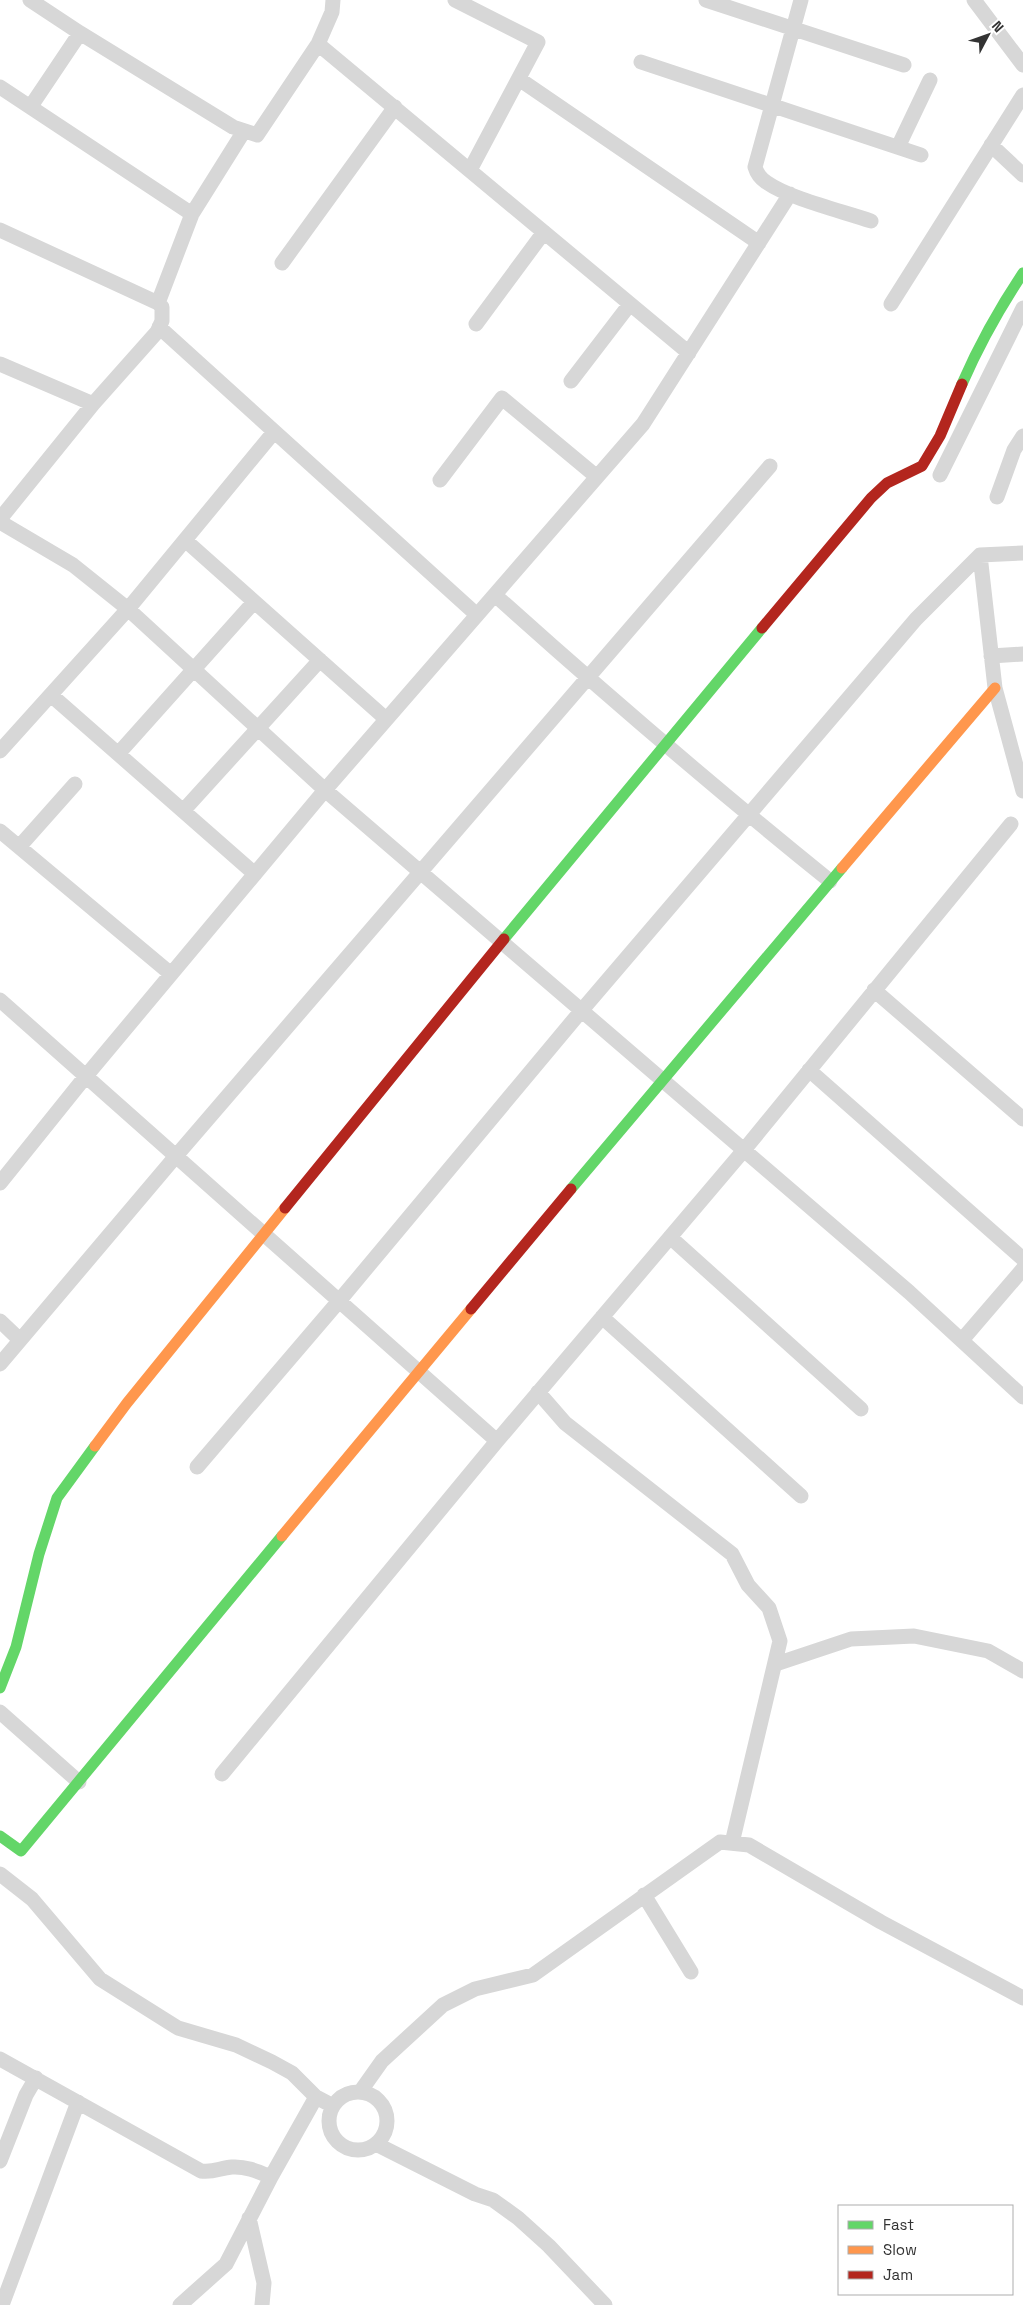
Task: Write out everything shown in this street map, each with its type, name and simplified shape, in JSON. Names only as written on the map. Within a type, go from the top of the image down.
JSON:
[{"type":"street","points":[[30,0],[233,127],[257,135],[318,44],[332,12],[333,0]]},
{"type":"street","points":[[455,0],[538,42],[470,170]]},
{"type":"street","points":[[706,0],[904,65]]},
{"type":"street","points":[[801,0],[755,167],[758,176],[766,183],[790,194],[871,221]]},
{"type":"street","points":[[974,0],[1023,65]]},
{"type":"street","points":[[31,106],[80,33]]},
{"type":"street","points":[[318,44],[396,107],[688,353]]},
{"type":"street","points":[[642,62],[773,104],[921,155]]},
{"type":"street","points":[[518,79],[759,243]]},
{"type":"street","points":[[898,147],[930,80]]},
{"type":"street","points":[[0,87],[192,214]]},
{"type":"street","points":[[891,304],[1023,95]]},
{"type":"street","points":[[282,263],[396,107]]},
{"type":"street","points":[[158,303],[192,214],[244,131]]},
{"type":"street","points":[[991,145],[1023,175]]},
{"type":"street","points":[[0,1183],[5,1166],[86,1076],[324,790],[643,424],[790,194]]},
{"type":"street","points":[[0,230],[158,303],[162,307],[162,321],[159,327],[93,404],[0,520],[73,564],[128,609],[324,790],[909,1292],[1023,1397]]},
{"type":"street","points":[[476,324],[544,232]]},
{"type":"street","points":[[0,1688],[16,1647],[39,1554],[58,1498],[127,1403],[502,941],[871,498],[888,483],[922,466],[940,436],[978,348],[1000,308],[1023,273]]},
{"type":"street","points":[[571,381],[630,304]]},
{"type":"street","points":[[940,475],[1019,326],[1023,308]]},
{"type":"street","points":[[159,327],[477,615]]},
{"type":"street","points":[[0,364],[93,404]]},
{"type":"street","points":[[440,480],[502,398],[597,477]]},
{"type":"street","points":[[0,751],[128,609],[274,432]]},
{"type":"street","points":[[997,497],[1014,450],[1023,436]]},
{"type":"street","points":[[0,1364],[176,1156],[421,874],[770,466]]},
{"type":"street","points":[[185,540],[386,719]]},
{"type":"street","points":[[197,1467],[340,1301],[582,1010],[916,619],[980,555],[1023,553]]},
{"type":"street","points":[[980,555],[995,688],[1023,791]]},
{"type":"street","points":[[495,595],[588,678],[748,815],[830,881]]},
{"type":"street","points":[[118,754],[254,602]]},
{"type":"street","points":[[991,656],[1023,654]]},
{"type":"street","points":[[184,811],[320,660]]},
{"type":"street","points":[[0,1836],[20,1851],[662,1079],[995,688]]},
{"type":"street","points":[[51,695],[255,874]]},
{"type":"street","points":[[19,847],[75,784]]},
{"type":"street","points":[[222,1774],[497,1440],[744,1150],[1012,824]]},
{"type":"street","points":[[0,831],[171,974]]},
{"type":"street","points":[[874,990],[1023,1119]]},
{"type":"street","points":[[0,1000],[497,1440]]},
{"type":"street","points":[[809,1070],[1023,1259]]},
{"type":"street","points":[[670,1237],[862,1409]]},
{"type":"street","points":[[962,1340],[1023,1269]]},
{"type":"street","points":[[602,1317],[801,1496]]},
{"type":"street","points":[[0,1321],[20,1340]]},
{"type":"street","points":[[538,1392],[565,1423],[732,1554],[748,1586],[769,1608],[780,1642],[732,1843]]},
{"type":"street","points":[[776,1664],[852,1639],[914,1636],[988,1652],[1023,1671]]},
{"type":"street","points":[[0,1712],[79,1782]]},
{"type":"street","points":[[360,2092],[382,2061],[443,2005],[475,1989],[533,1975],[720,1842],[749,1844],[881,1922],[1023,1998]]},
{"type":"street","points":[[0,1874],[32,1899],[100,1979],[178,2028],[236,2045],[272,2062],[292,2073],[316,2097],[333,2106]]},
{"type":"street","points":[[644,1895],[690,1972]]},
{"type":"street","points":[[0,2058],[201,2170],[210,2173],[233,2167],[245,2168],[270,2177]]},
{"type":"street","points":[[0,2161],[26,2095],[36,2078]]},
{"type":"street","points":[[360,2092],[372,2095],[382,2103],[387,2114],[387,2127],[382,2138],[376,2144],[362,2150],[349,2149],[338,2143],[331,2133],[328,2122],[333,2106],[338,2099],[348,2093],[360,2092]]},
{"type":"street","points":[[180,2305],[226,2264],[270,2177],[316,2097]]},
{"type":"street","points":[[2,2305],[78,2102]]},
{"type":"street","points":[[376,2144],[475,2194],[493,2200],[518,2218],[549,2246],[605,2305]]},
{"type":"street","points":[[249,2218],[264,2284],[262,2305]]},
{"type":"traffic: fast","points":[[962,384],[990,327],[1023,273]]},
{"type":"traffic: fast","points":[[504,939],[762,628]]},
{"type":"traffic: fast","points":[[571,1189],[842,868]]},
{"type":"traffic: fast","points":[[0,1688],[16,1647],[39,1554],[57,1498],[95,1446]]},
{"type":"traffic: fast","points":[[0,1836],[21,1851],[282,1536]]},
{"type":"traffic: slow","points":[[842,868],[995,688]]},
{"type":"traffic: slow","points":[[95,1446],[127,1403],[285,1208]]},
{"type":"traffic: slow","points":[[282,1536],[471,1309]]},
{"type":"traffic: jam","points":[[762,628],[871,498],[887,483],[922,466],[940,436],[962,384]]},
{"type":"traffic: jam","points":[[285,1208],[504,939]]},
{"type":"traffic: jam","points":[[471,1309],[571,1189]]}]
